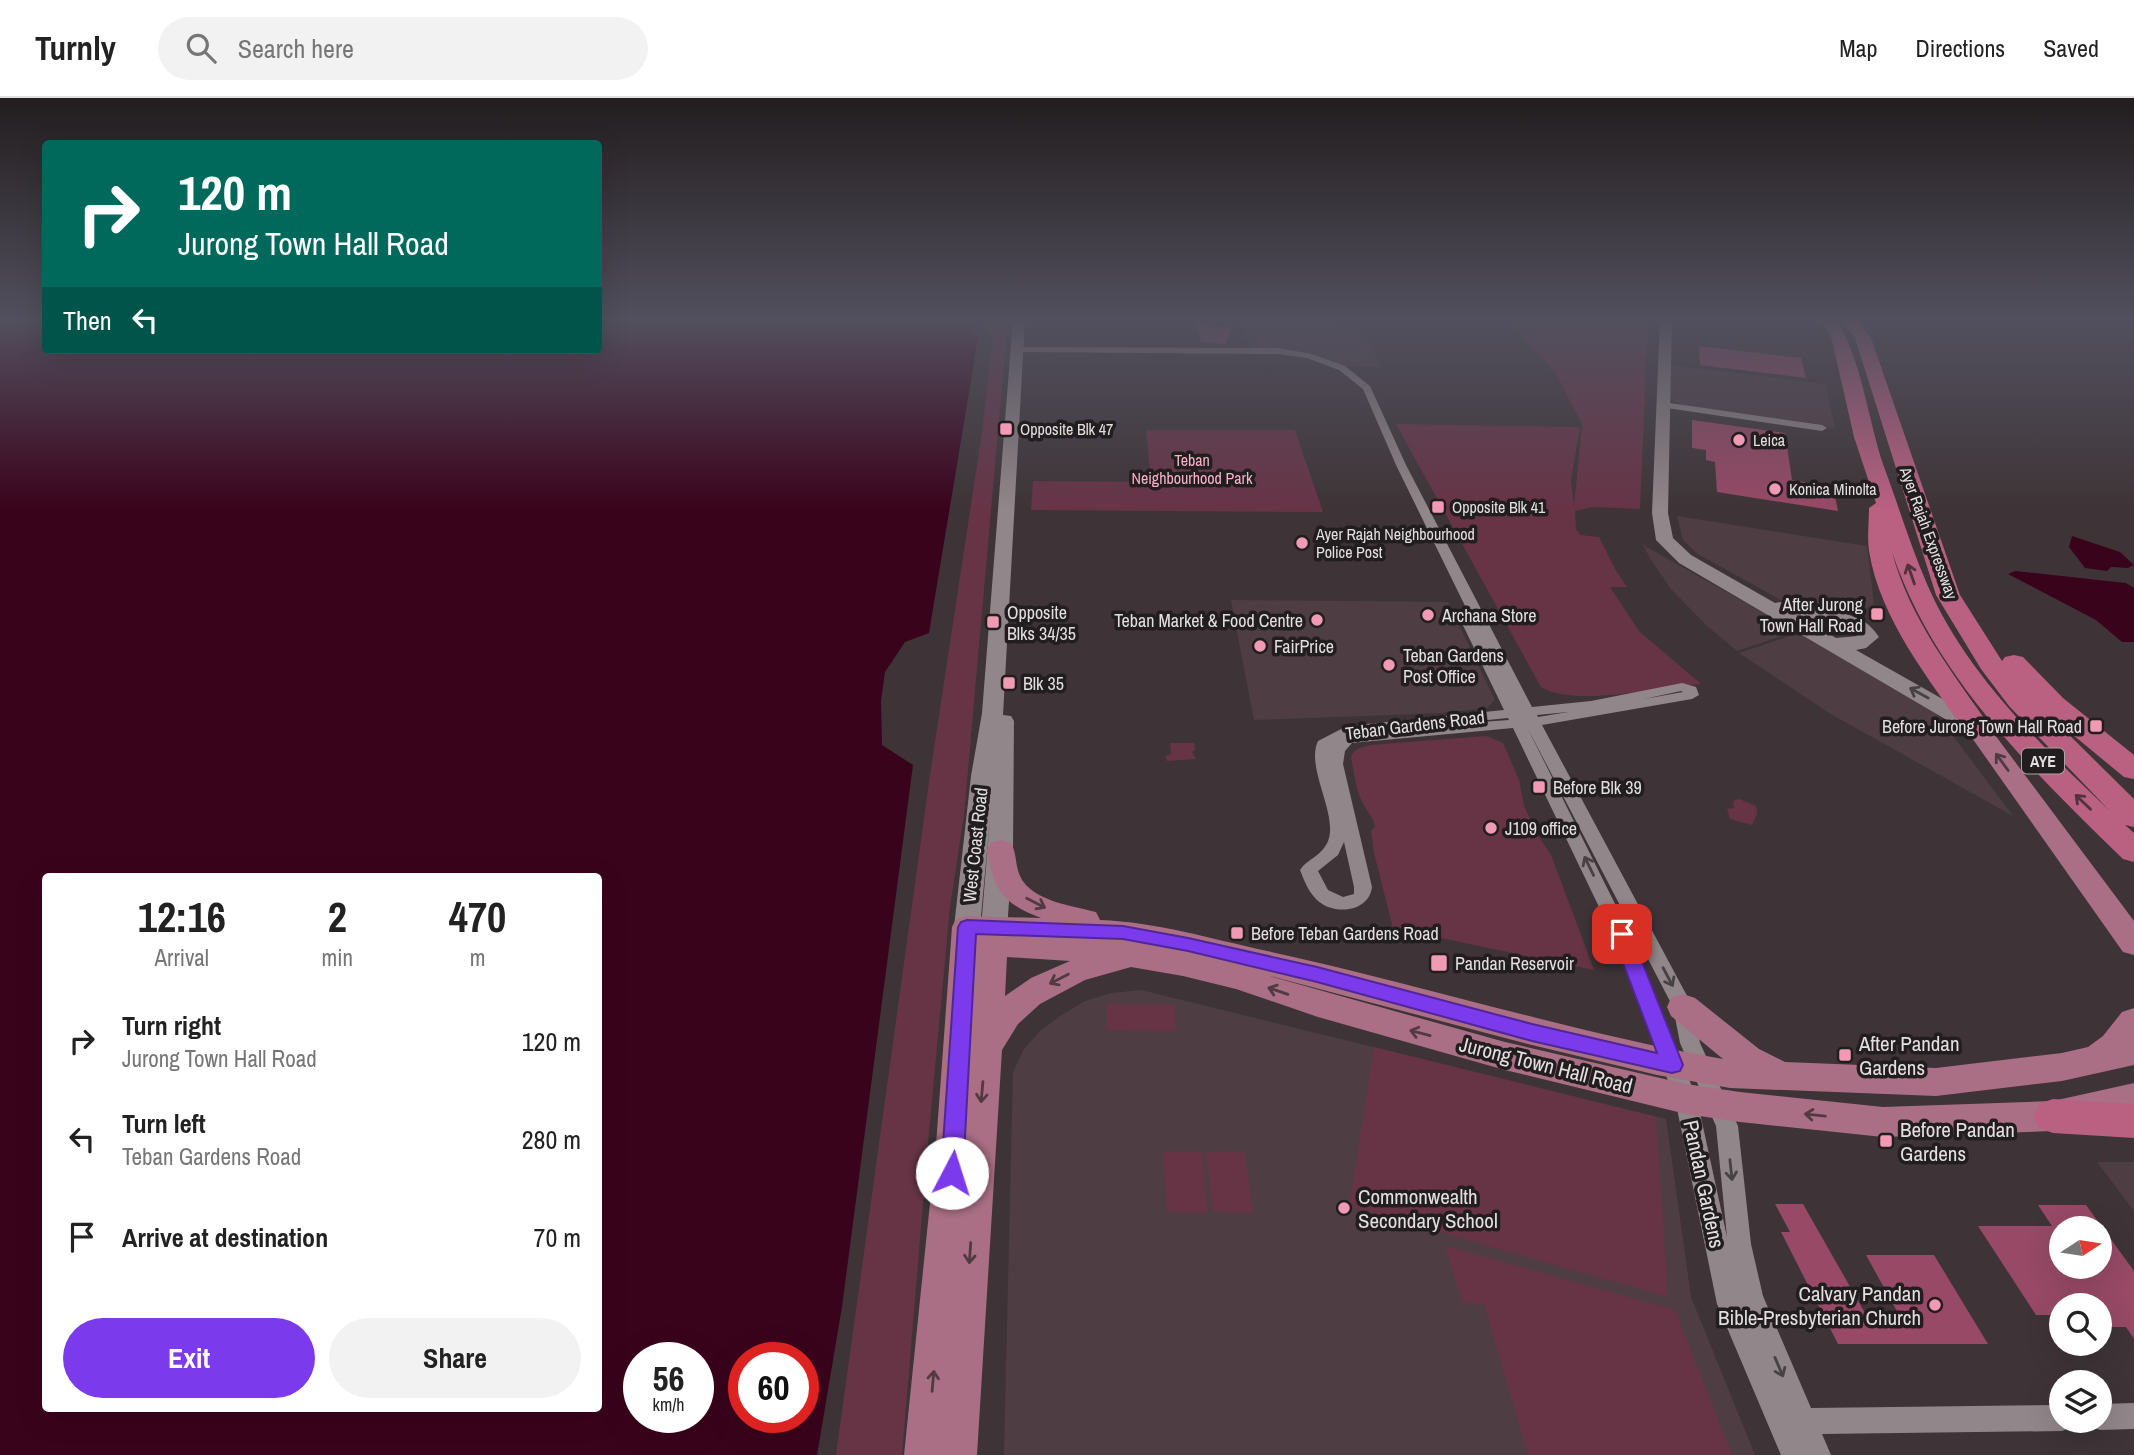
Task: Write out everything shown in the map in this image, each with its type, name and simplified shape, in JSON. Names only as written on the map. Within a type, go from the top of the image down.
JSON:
[{"type":"highway","name":"Ayer Rajah Expressway","points":[[1851,382],[1864,437],[1915,584],[1941,635],[1982,695],[2069,789],[2134,851]]},
{"type":"highway","name":"Ayer Rajah Expressway","points":[[1878,382],[1948,595],[1994,668],[2019,700],[2134,817]]},
{"type":"highway","points":[[1879,480],[1881,550],[1892,589],[1904,617],[1977,728]]},
{"type":"highway","points":[[1948,595],[1975,614],[2017,668],[2053,704],[2134,770]]},
{"type":"highway","points":[[2053,1116],[2134,1121]]},
{"type":"main road","name":"West Coast Road","points":[[955,1455],[986,1047],[980,936],[982,776],[993,713],[1019,382]]},
{"type":"main road","name":"West Coast Road","points":[[926,1455],[954,1145],[980,936],[1001,850],[1002,693],[1015,560],[1021,382]]},
{"type":"main road","points":[[1664,382],[1660,513],[1665,540],[1685,559],[1942,705],[1977,728],[2134,944]]},
{"type":"main road","points":[[1754,599],[1851,622],[1864,629],[1869,637],[1859,643],[1832,644]]},
{"type":"main road","points":[[1001,850],[1007,881],[1020,895],[1055,912],[1123,932]]},
{"type":"main road","name":"Jurong Town Hall Road","points":[[980,936],[1123,932],[1207,948],[1317,974],[1532,1032],[1695,1084],[1784,1079],[1936,1082],[2020,1073],[2134,1051]]},
{"type":"main road","name":"Jurong Town Hall Road","points":[[980,936],[1148,957],[1238,978],[1318,1004],[1505,1056],[1695,1084],[1883,1122],[2053,1116],[2134,1098]]},
{"type":"main road","points":[[986,1047],[1006,1015],[1043,988],[1067,975],[1101,964],[1148,957]]},
{"type":"main road","points":[[1683,1007],[1747,1059],[1784,1079]]},
{"type":"main road","points":[[2096,1060],[2115,1046],[2134,1021]]},
{"type":"street","points":[[1354,382],[1361,390],[1523,718],[1622,934],[1695,1084]]},
{"type":"street","points":[[1663,405],[1822,428]]},
{"type":"street","name":"Teban Gardens Road","points":[[1523,718],[1373,734],[1352,737],[1340,744],[1335,753],[1335,764],[1363,887],[1362,897],[1353,902],[1330,900],[1319,893],[1309,870],[1333,851],[1337,838],[1337,826],[1322,758],[1323,744],[1347,730],[1523,718],[1682,687],[1693,693],[1628,708],[1523,718]]},
{"type":"street","points":[[1523,718],[1683,1007],[1695,1084]]},
{"type":"street","name":"Pandan Gardens","points":[[1695,1084],[1729,1304],[1791,1421],[1818,1455]]},
{"type":"street","name":"Pandan Gardens","points":[[1695,1084],[1727,1126],[1739,1244],[1751,1296],[1791,1421],[1795,1455]]},
{"type":"street","points":[[2112,1417],[2134,1416]]},
{"type":"street","points":[[1791,1421],[2049,1418]]},
{"type":"shaded area","points":[[0,382],[971,382],[929,633],[905,642],[885,672],[881,701],[882,745],[913,765],[842,1307],[817,1455],[0,1455]]},
{"type":"shaded area","points":[[1669,382],[1825,384],[1835,428],[1688,407],[1670,400]]},
{"type":"shaded area","points":[[1677,516],[1867,546],[1874,604],[1854,614],[1788,604],[1698,554],[1683,540]]},
{"type":"shaded area","points":[[2072,536],[2120,552],[2134,565],[2128,568],[2111,567],[2107,571],[2085,568],[2069,547]]},
{"type":"shaded area","points":[[1643,545],[1796,631],[1737,651],[1706,625],[1671,589]]},
{"type":"shaded area","points":[[2015,571],[2126,583],[2134,588],[2134,642],[2122,642],[2096,620],[2008,574]]},
{"type":"shaded area","points":[[1231,600],[1448,602],[1495,700],[1487,708],[1442,713],[1254,720]]},
{"type":"shaded area","points":[[1799,633],[1933,709],[2013,816],[1829,713],[1739,653]]},
{"type":"shaded area","name":"Commonwealth Secondary School","points":[[1141,990],[1666,1119],[1691,1297],[1755,1455],[1004,1455],[1013,1072],[1024,1049],[1041,1030],[1062,1015],[1085,1001],[1112,993]]},
{"type":"shaded area","points":[[2097,1162],[2134,1162],[2134,1211]]},
{"type":"green space","points":[[988,382],[1002,382],[964,815],[950,907],[902,1455],[836,1455],[930,775]]},
{"type":"green space","points":[[1560,382],[1645,382],[1640,509],[1593,507],[1575,511],[1576,529],[1580,535],[1599,537],[1627,587],[1610,587],[1639,631],[1701,684],[1595,696],[1555,693],[1541,687],[1396,424],[1580,427],[1571,480],[1574,506],[1582,424]]},
{"type":"green space","name":"Teban Neighbourhood Park","points":[[1146,430],[1295,430],[1323,512],[1031,510],[1033,481],[1151,482]]},
{"type":"green space","points":[[1486,736],[1503,743],[1519,780],[1524,806],[1537,834],[1551,855],[1594,970],[1393,928],[1374,853],[1371,831],[1375,827],[1357,789],[1352,754],[1359,748],[1371,745]]},
{"type":"green space","points":[[1170,743],[1194,743],[1195,750],[1192,752],[1196,759],[1167,761],[1165,756],[1171,754]]},
{"type":"green space","points":[[1739,799],[1756,806],[1757,814],[1752,825],[1730,819],[1727,809],[1734,808],[1733,801]]},
{"type":"green space","points":[[1107,1004],[1174,1005],[1176,1031],[1107,1030]]},
{"type":"green space","points":[[1374,1047],[1656,1117],[1668,1297],[1349,1206]]},
{"type":"green space","points":[[1163,1152],[1202,1152],[1207,1213],[1167,1212]]},
{"type":"green space","points":[[1206,1152],[1245,1152],[1253,1213],[1213,1212]]},
{"type":"green space","points":[[1445,1246],[1675,1310],[1732,1455],[1528,1455],[1484,1304],[1462,1302]]},
{"type":"building","points":[[1692,420],[1785,433],[1792,480],[1833,487],[1838,511],[1717,492],[1715,462],[1706,460],[1706,450],[1692,448]]},
{"type":"building","points":[[1775,1204],[1803,1204],[1865,1313],[1898,1313],[1866,1255],[1934,1255],[1988,1344],[1838,1344],[1781,1232],[1790,1232]]},
{"type":"building","points":[[2038,1205],[2086,1205],[2094,1216],[2049,1216],[2049,1222]]},
{"type":"building","points":[[1978,1226],[2049,1226],[2049,1279],[2112,1279],[2112,1241],[2134,1271],[2134,1339],[2126,1327],[2112,1327],[2112,1293],[2049,1293],[2049,1315],[2036,1315]]},
{"type":"place","name":"Opposite Blk 47","points":[[1006,429]]},
{"type":"place","name":"Leica","points":[[1739,440]]},
{"type":"place","name":"Konica Minolta","points":[[1775,489]]},
{"type":"place","name":"Opposite Blk 41","points":[[1438,507]]},
{"type":"place","name":"Ayer Rajah Neighbourhood Police Post","points":[[1302,543]]},
{"type":"place","name":"After Jurong Town Hall Road","points":[[1877,614]]},
{"type":"place","name":"Archana Store","points":[[1428,615]]},
{"type":"place","name":"Teban Market & Food Centre","points":[[1317,620]]},
{"type":"place","name":"Opposite Blks 34/35","points":[[993,622]]},
{"type":"place","name":"FairPrice","points":[[1260,646]]},
{"type":"place","name":"Teban Gardens Post Office","points":[[1389,665]]},
{"type":"place","name":"Blk 35","points":[[1009,683]]},
{"type":"place","name":"Before Jurong Town Hall Road","points":[[2096,726]]},
{"type":"place","name":"Before Blk 39","points":[[1539,787]]},
{"type":"place","name":"J109 office","points":[[1491,828]]},
{"type":"place","name":"Before Teban Gardens Road","points":[[1237,933]]},
{"type":"place","name":"Pandan Reservoir","points":[[1439,963]]},
{"type":"place","name":"After Pandan Gardens","points":[[1845,1055]]},
{"type":"place","name":"Before Pandan Gardens","points":[[1886,1141]]},
{"type":"place","name":"Commonwealth Secondary School","points":[[1344,1208]]},
{"type":"place","name":"Calvary Pandan Bible-Presbyterian Church","points":[[1935,1305]]},
{"type":"route","points":[[952,1173],[967,927],[1123,932],[1188,944],[1317,974],[1532,1032],[1672,1065],[1622,934]]}]
